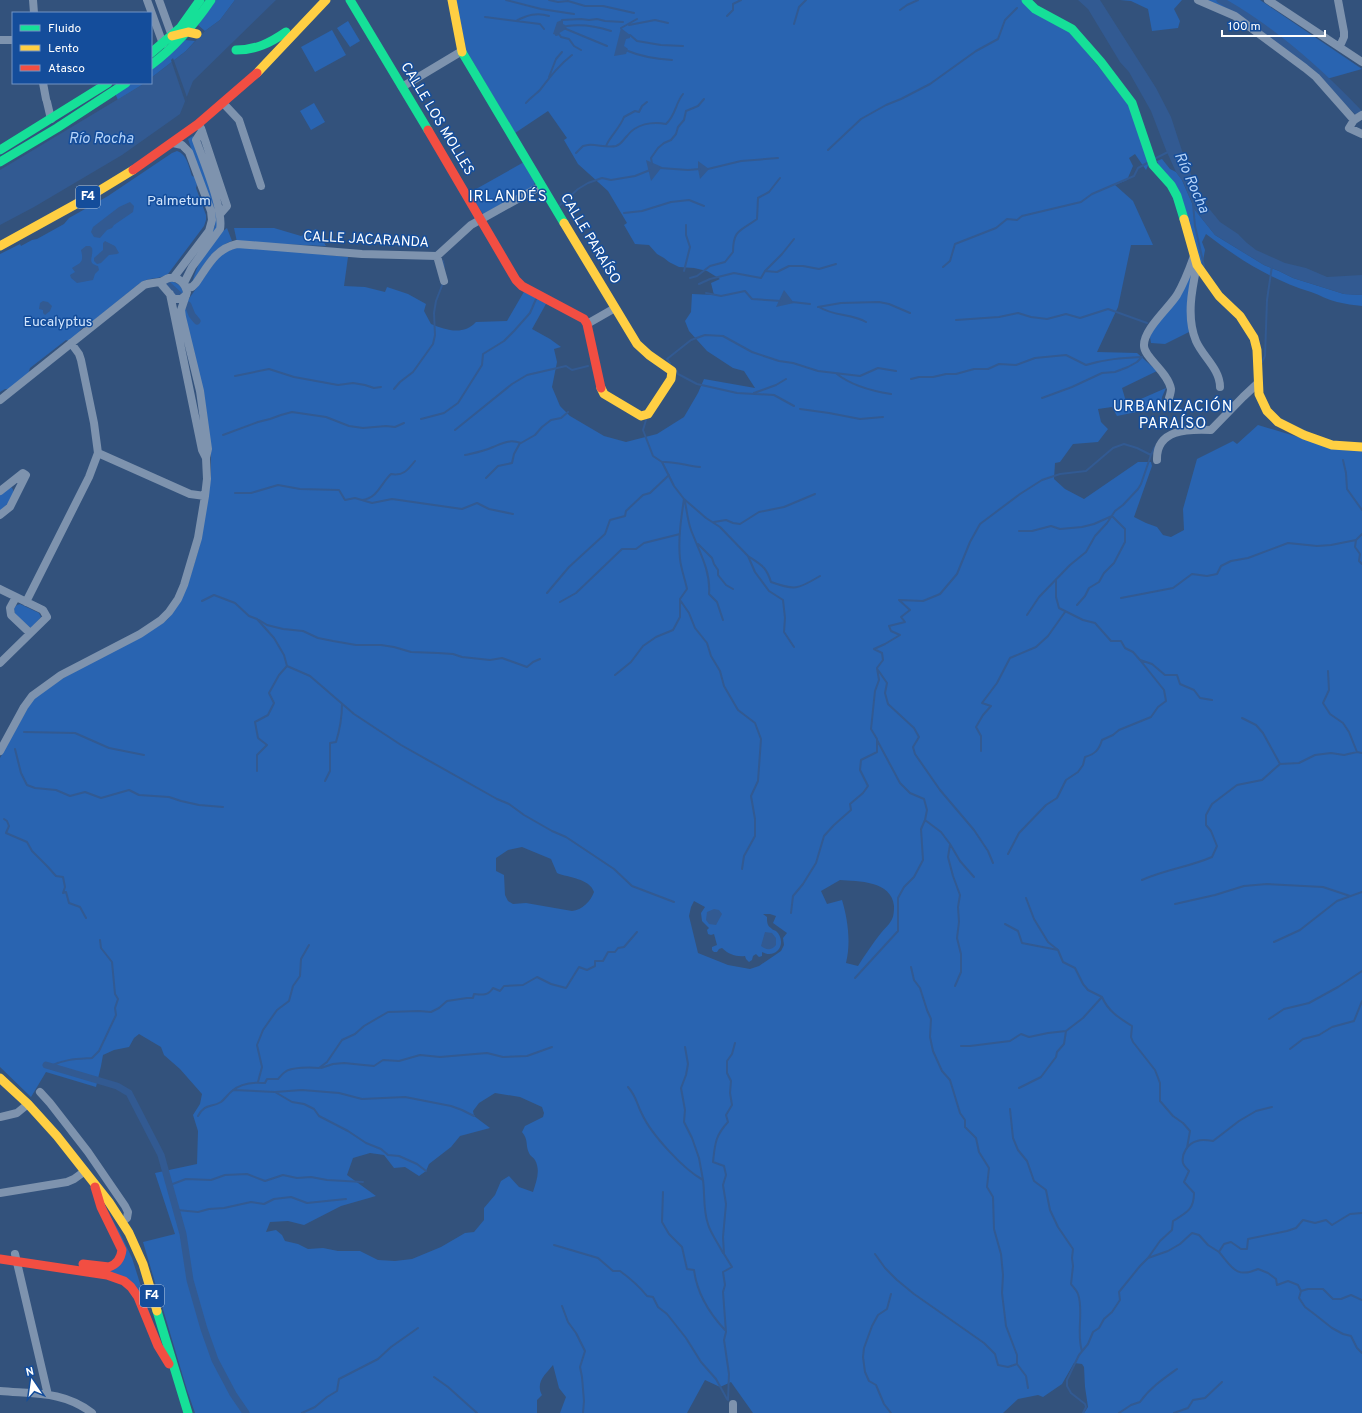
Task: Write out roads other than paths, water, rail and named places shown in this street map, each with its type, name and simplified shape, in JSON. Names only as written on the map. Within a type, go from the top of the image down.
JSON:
[{"type":"main road","points":[[152,52],[180,28],[200,0]]},
{"type":"main road","points":[[152,64],[192,33],[211,0]]},
{"type":"main road","name":"F4","points":[[0,236],[51,210],[139,157],[219,96],[286,32],[315,0]]},
{"type":"main road","name":"F4","points":[[0,246],[57,216],[118,180],[173,143],[200,127],[257,74],[326,0]]},
{"type":"main road","name":"CALLE LOS MOLLES","points":[[350,0],[516,280],[522,286],[584,319],[587,324]]},
{"type":"main road","name":"CALLE PARAÍSO","points":[[452,0],[462,51],[541,186],[637,344],[649,355],[672,371],[671,379],[648,414],[641,416],[604,394],[601,389],[587,324]]},
{"type":"main road","points":[[1026,0],[1035,9],[1072,29],[1101,62],[1132,103],[1154,165],[1171,185],[1177,196],[1196,261],[1219,296],[1240,316],[1254,338],[1258,350],[1259,394],[1267,411],[1278,422],[1304,435],[1332,445],[1362,447]]},
{"type":"main road","points":[[236,50],[260,48],[286,32]]},
{"type":"main road","points":[[172,36],[192,33]]},
{"type":"main road","points":[[0,150],[106,84]]},
{"type":"main road","points":[[0,162],[57,128],[124,84]]},
{"type":"main road","name":"F4","points":[[0,1078],[28,1104],[58,1136],[122,1222],[135,1245],[143,1264],[188,1413]]},
{"type":"main road","points":[[0,1259],[16,1258],[110,1267],[117,1264],[122,1250],[101,1207],[94,1183]]},
{"type":"main road","points":[[0,1252],[16,1258],[107,1275],[124,1281],[131,1287],[138,1297],[158,1346],[175,1373]]},
{"type":"street","points":[[33,0],[34,12]]},
{"type":"street","points":[[147,0],[151,12]]},
{"type":"street","points":[[159,0],[172,36]]},
{"type":"street","points":[[1198,0],[1235,16],[1305,68],[1316,77],[1354,120]]},
{"type":"street","points":[[1268,0],[1340,46],[1362,62]]},
{"type":"street","points":[[1338,0],[1344,32],[1344,37],[1340,46]]},
{"type":"street","points":[[152,14],[163,44]]},
{"type":"street","points":[[0,40],[12,40]]},
{"type":"street","points":[[402,87],[462,51]]},
{"type":"street","points":[[43,84],[51,119]]},
{"type":"street","points":[[224,104],[239,120],[261,186]]},
{"type":"street","points":[[1362,114],[1354,120],[1349,128],[1362,134]]},
{"type":"street","points":[[162,282],[162,286],[170,294],[177,300],[181,299],[192,267],[220,229],[220,214],[227,206],[200,127]]},
{"type":"street","points":[[0,400],[144,285],[162,282],[166,279],[174,277],[209,231],[212,220],[211,211],[189,152],[182,146],[173,143]]},
{"type":"street","name":"CALLE JACARANDA","points":[[185,289],[192,287],[196,283],[218,252],[235,244],[362,254],[438,256],[472,225],[541,186]]},
{"type":"street","points":[[438,256],[444,281]]},
{"type":"street","points":[[1196,261],[1191,304],[1193,329],[1197,342],[1214,367],[1220,380],[1220,387]]},
{"type":"street","points":[[1169,398],[1171,389],[1161,368],[1145,352],[1145,336],[1176,297],[1196,261]]},
{"type":"street","points":[[0,751],[24,707],[32,696],[42,687],[61,675],[140,634],[161,620],[178,599],[190,567],[198,538],[205,496],[207,479],[206,458],[208,449],[200,391],[182,317],[181,310],[185,289],[180,280],[174,277]]},
{"type":"street","points":[[170,294],[202,450],[206,458]]},
{"type":"street","points":[[587,324],[614,308]]},
{"type":"street","points":[[26,602],[89,477],[98,453],[94,423],[81,360],[79,354],[71,344]]},
{"type":"street","points":[[1157,460],[1160,444],[1165,437],[1183,431],[1211,430],[1258,383]]},
{"type":"street","points":[[98,453],[190,494],[205,496]]},
{"type":"street","points":[[0,491],[23,473],[26,475],[10,507],[0,515]]},
{"type":"street","points":[[0,589],[43,610],[46,614],[45,619],[0,663]]},
{"type":"street","points":[[16,597],[10,608],[11,615],[30,633]]},
{"type":"street","points":[[40,1092],[88,1152],[125,1206],[128,1212],[127,1218],[122,1222]]},
{"type":"street","points":[[0,1117],[11,1116],[28,1104]]},
{"type":"street","points":[[58,1136],[66,1124]]},
{"type":"street","points":[[0,1193],[67,1182],[85,1171]]},
{"type":"street","points":[[16,1258],[48,1395]]},
{"type":"street","points":[[0,1391],[66,1398],[78,1403],[92,1413]]},
{"type":"street","points":[[733,1404],[733,1413]]},
{"type":"water","name":"Río Rocha","points":[[235,0],[276,0],[193,81],[180,114],[122,155],[34,207],[0,225],[0,170],[143,84],[152,84],[152,77],[186,51],[205,31],[220,20]]},
{"type":"water","name":"Río Rocha","points":[[1078,0],[1100,0],[1156,88],[1171,117],[1185,160],[1202,200],[1220,222],[1238,234],[1256,250],[1285,263],[1306,268],[1327,277],[1362,275],[1362,295],[1344,294],[1293,278],[1264,265],[1215,235],[1195,210],[1182,180],[1176,172],[1166,150],[1151,111],[1129,72],[1120,62],[1088,9]]},
{"type":"water","points":[[562,20],[563,24],[567,26],[566,29],[556,35],[553,34],[557,22]]},
{"type":"water","points":[[621,28],[630,35],[630,38],[626,39],[624,46],[628,49],[626,54],[614,56]]},
{"type":"water","points":[[646,160],[662,167],[651,181]]},
{"type":"water","points":[[698,161],[709,169],[700,179],[698,169]]},
{"type":"water","points":[[130,202],[134,206],[133,212],[112,228],[107,230],[100,238],[94,237],[91,232],[93,227],[119,207]]},
{"type":"water","points":[[105,241],[115,246],[119,253],[109,255],[101,263],[97,264],[94,261],[94,258],[103,250],[103,243]]},
{"type":"water","points":[[86,246],[90,246],[92,248],[91,261],[94,265],[98,266],[99,270],[95,274],[93,280],[77,283],[71,278],[70,275],[75,272],[72,268],[81,262],[81,250]]},
{"type":"water","points":[[784,290],[794,303],[776,307]]},
{"type":"water","points":[[43,301],[48,302],[52,306],[50,311],[45,315],[43,310],[39,309],[40,303]]},
{"type":"water","points":[[714,909],[719,910],[722,914],[716,925],[709,924],[706,920],[707,912]]},
{"type":"water","points":[[765,932],[772,933],[776,938],[776,945],[770,949],[761,946]]},
{"type":"waterway","points":[[506,0],[541,9],[574,14]]},
{"type":"waterway","points":[[549,0],[558,2],[568,1],[585,6],[603,6],[634,13]]},
{"type":"waterway","points":[[727,16],[733,10],[733,4],[741,0]]},
{"type":"waterway","points":[[794,24],[799,7],[806,0]]},
{"type":"waterway","points":[[900,10],[918,0]]},
{"type":"waterway","points":[[1220,0],[1239,11],[1276,37],[1310,65],[1358,112]]},
{"type":"waterway","points":[[828,150],[861,119],[930,84],[976,51],[998,39],[1005,20],[1017,8]]},
{"type":"waterway","points":[[516,21],[532,15],[540,14],[549,16]]},
{"type":"waterway","points":[[485,17],[540,24],[544,29]]},
{"type":"waterway","points":[[562,20],[597,19],[623,22]]},
{"type":"waterway","points":[[621,28],[637,19]]},
{"type":"waterway","points":[[629,25],[655,20],[668,23]]},
{"type":"waterway","points":[[567,26],[589,26],[611,31]]},
{"type":"waterway","points":[[566,29],[607,46]]},
{"type":"waterway","points":[[556,35],[559,34],[561,37],[569,39],[574,46],[581,50]]},
{"type":"waterway","points":[[630,35],[637,41],[661,45],[683,46]]},
{"type":"waterway","points":[[628,51],[639,55],[672,60]]},
{"type":"waterway","points":[[549,77],[556,59],[562,52]]},
{"type":"waterway","points":[[526,103],[572,55]]},
{"type":"waterway","points":[[576,153],[583,146],[588,145],[609,147],[616,146],[621,143],[631,132],[645,124],[666,124],[672,117],[683,94]]},
{"type":"waterway","points":[[652,164],[651,158],[658,148],[671,140],[676,134],[678,127],[684,120],[686,111],[698,106],[704,99]]},
{"type":"waterway","points":[[606,146],[624,117],[635,111],[639,112],[642,106],[647,102]]},
{"type":"waterway","points":[[1154,159],[1168,152]]},
{"type":"waterway","points":[[708,169],[741,161],[778,158]]},
{"type":"waterway","points":[[943,267],[950,261],[955,244],[996,228],[1007,219],[1017,220],[1022,216],[1081,202],[1092,194],[1134,176],[1138,168],[1149,162]]},
{"type":"waterway","points":[[660,168],[688,170],[700,169]]},
{"type":"waterway","points":[[560,205],[578,189],[588,183],[602,178],[611,180],[635,176],[650,170]]},
{"type":"waterway","points":[[690,278],[697,276],[710,266],[725,262],[733,252],[733,244],[736,235],[739,231],[757,219],[758,198],[769,192],[780,178]]},
{"type":"waterway","points":[[624,213],[642,211],[671,202],[689,200],[704,206]]},
{"type":"waterway","points":[[1193,204],[1195,226],[1204,266]]},
{"type":"waterway","points":[[684,271],[690,247],[686,235],[686,225]]},
{"type":"waterway","points":[[765,271],[794,239]]},
{"type":"waterway","points":[[443,261],[444,267]]},
{"type":"waterway","points":[[699,284],[710,279],[734,273],[761,278],[765,271],[777,272],[789,266],[803,266],[819,269],[836,264]]},
{"type":"waterway","points":[[1262,362],[1265,356],[1267,300],[1272,266]]},
{"type":"waterway","points":[[394,389],[400,382],[413,372],[433,344],[435,335],[434,313],[436,301],[443,283]]},
{"type":"waterway","points":[[167,284],[179,295]]},
{"type":"waterway","points":[[706,293],[721,296],[745,291],[752,299],[782,301]]},
{"type":"waterway","points":[[421,419],[444,413],[458,403],[482,365],[483,354],[504,341],[514,331],[530,313],[536,299]]},
{"type":"waterway","points":[[792,302],[810,304]]},
{"type":"waterway","points":[[818,307],[841,303],[879,302],[889,304],[910,313]]},
{"type":"waterway","points":[[188,305],[192,315],[197,321]]},
{"type":"waterway","points":[[819,307],[830,312],[861,319],[866,322]]},
{"type":"waterway","points":[[956,320],[999,317],[1018,313],[1031,317],[1047,319],[1066,314],[1080,318],[1108,309],[1147,323]]},
{"type":"waterway","points":[[670,363],[667,359],[691,340],[705,335],[723,336],[752,352],[818,371],[860,376],[878,368],[896,371]]},
{"type":"waterway","points":[[911,379],[956,374],[974,369],[988,369],[999,364],[1016,365],[1035,358],[1066,355],[1086,365],[1107,360],[1142,357]]},
{"type":"waterway","points":[[1042,398],[1072,387],[1102,373],[1115,372],[1128,367],[1141,358]]},
{"type":"waterway","points":[[455,430],[512,384],[527,375],[566,366],[572,370],[588,366]]},
{"type":"waterway","points":[[235,376],[269,369],[294,377],[338,385],[353,383],[374,388],[381,387]]},
{"type":"waterway","points":[[677,371],[678,374],[697,384],[737,393],[774,395],[794,406]]},
{"type":"waterway","points":[[837,374],[849,382],[862,387],[891,394]]},
{"type":"waterway","points":[[754,393],[776,385],[786,379]]},
{"type":"waterway","points":[[800,409],[860,419],[883,417]]},
{"type":"waterway","points":[[223,435],[258,422],[292,412],[326,417],[349,426],[363,428],[386,426],[395,427],[404,423]]},
{"type":"waterway","points":[[465,455],[487,450],[506,442],[513,441],[521,443],[535,435],[551,420],[561,418],[568,412]]},
{"type":"waterway","points":[[615,675],[631,662],[643,646],[656,637],[673,630],[680,617],[680,599],[687,589],[679,552],[684,499],[674,486],[662,462],[653,456],[643,430],[646,420]]},
{"type":"waterway","points":[[486,478],[498,466],[512,463],[514,454],[520,443]]},
{"type":"waterway","points":[[791,913],[793,896],[803,884],[816,863],[824,836],[851,810],[850,804],[863,793],[868,786],[860,770],[861,760],[877,752],[877,739],[871,729],[875,691],[879,680],[877,668],[883,660],[882,653],[874,649],[900,635],[891,631],[889,626],[905,622],[901,617],[910,610],[899,600],[923,601],[940,594],[957,574],[970,542],[980,524],[1020,494],[1042,480],[1060,474],[1086,471],[1113,448],[1124,444],[1137,448],[1151,455]]},
{"type":"waterway","points":[[1027,615],[1039,597],[1070,565],[1086,552],[1095,536],[1107,523],[1115,511],[1138,489],[1155,447]]},
{"type":"waterway","points":[[1343,460],[1347,489],[1362,510]]},
{"type":"waterway","points":[[362,500],[367,499],[376,493],[391,474],[399,474],[404,472],[410,468],[415,461]]},
{"type":"waterway","points":[[662,462],[672,462],[700,467]]},
{"type":"waterway","points":[[547,593],[569,567],[605,534],[610,520],[625,516],[626,511],[643,495],[650,493],[669,475]]},
{"type":"waterway","points":[[235,493],[251,493],[278,485],[300,489],[339,490],[345,500],[355,498],[372,503],[392,499],[462,509],[477,503],[489,509],[513,514]]},
{"type":"waterway","points":[[714,522],[726,520],[740,524],[759,512],[784,507],[815,494]]},
{"type":"waterway","points":[[684,499],[706,518],[720,527],[748,556],[755,572],[769,591],[783,600],[785,618],[784,632],[794,647]]},
{"type":"waterway","points":[[685,502],[690,527],[706,569],[709,594],[717,602],[723,620]]},
{"type":"waterway","points":[[1019,531],[1032,531],[1051,526],[1060,529],[1082,527],[1094,524],[1112,516],[1125,529],[1125,542],[1114,563],[1104,573],[1099,582],[1089,588],[1085,596],[1077,605]]},
{"type":"waterway","points":[[560,602],[576,593],[622,549],[636,549],[644,543],[680,534]]},
{"type":"waterway","points":[[1362,534],[1356,540],[1355,547],[1360,554],[1359,561],[1362,564]]},
{"type":"waterway","points":[[1121,598],[1173,588],[1192,574],[1207,576],[1217,574],[1221,566],[1231,561],[1248,558],[1288,543],[1317,546],[1356,540]]},
{"type":"waterway","points":[[698,544],[712,558],[718,570],[718,575],[726,585],[733,589]]},
{"type":"waterway","points":[[748,556],[765,569],[771,582],[786,587],[801,586],[820,576]]},
{"type":"waterway","points":[[1056,579],[1056,597],[1059,608],[1083,620],[1095,623],[1111,641],[1121,641],[1125,648],[1133,652],[1140,660],[1152,664],[1165,675],[1177,675],[1180,684],[1194,690],[1200,698],[1212,700]]},
{"type":"waterway","points":[[202,601],[214,595],[235,603],[249,616],[257,619],[274,638],[284,655],[287,666],[310,676],[354,714],[401,745],[497,799],[509,804],[524,815],[552,831],[566,837],[614,869],[632,886],[674,902]]},
{"type":"waterway","points":[[680,600],[689,613],[695,628],[707,643],[711,656],[720,671],[724,686],[738,710],[755,723],[761,739],[758,781],[751,796],[755,819],[755,836],[744,856],[742,869]]},
{"type":"waterway","points":[[981,751],[981,736],[976,727],[983,715],[991,706],[982,703],[997,683],[1010,658],[1036,647],[1048,636],[1065,612]]},
{"type":"waterway","points":[[259,620],[267,625],[283,629],[303,631],[318,638],[356,645],[381,645],[411,652],[453,654],[462,657],[490,660],[502,658],[527,667],[540,659]]},
{"type":"waterway","points":[[1008,854],[1019,833],[1046,805],[1057,798],[1066,780],[1078,772],[1083,765],[1085,757],[1096,751],[1102,740],[1113,735],[1119,730],[1151,717],[1158,707],[1166,701],[1164,690],[1140,660]]},
{"type":"waterway","points":[[257,771],[257,755],[267,745],[258,738],[255,722],[268,715],[274,703],[269,693],[279,675],[287,666]]},
{"type":"waterway","points":[[878,670],[887,683],[885,693],[888,704],[914,728],[919,737],[913,747],[915,754],[940,790],[974,830],[988,851],[993,863]]},
{"type":"waterway","points":[[1328,671],[1329,690],[1323,703],[1330,714],[1343,723],[1349,732],[1357,752]]},
{"type":"waterway","points":[[325,781],[330,771],[330,743],[336,742],[339,733],[342,704]]},
{"type":"waterway","points":[[1242,718],[1256,725],[1263,733],[1280,764]]},
{"type":"waterway","points":[[24,732],[75,733],[109,748],[144,755]]},
{"type":"waterway","points":[[877,740],[900,783],[910,793],[924,799],[927,810],[925,820],[941,832],[960,861],[974,877]]},
{"type":"waterway","points":[[15,749],[21,773],[27,785],[35,788],[56,790],[70,796],[85,792],[101,798],[129,790],[139,795],[169,797],[199,805],[223,807]]},
{"type":"waterway","points":[[1142,880],[1212,857],[1217,846],[1211,831],[1206,825],[1206,815],[1212,804],[1237,785],[1262,780],[1280,764],[1299,763],[1315,755],[1331,753],[1344,755],[1357,752],[1362,753]]},
{"type":"waterway","points":[[4,819],[7,821],[9,826],[6,833],[27,842],[32,851],[56,876],[63,877],[65,887],[63,893],[66,892],[69,903],[80,907],[86,918]]},
{"type":"waterway","points":[[855,978],[898,931],[898,898],[904,887],[914,877],[923,860],[921,829],[925,820]]},
{"type":"waterway","points":[[950,845],[948,857],[960,895],[957,938],[961,954],[961,972],[955,986]]},
{"type":"waterway","points":[[1175,904],[1215,895],[1244,886],[1267,884],[1323,887],[1350,896]]},
{"type":"waterway","points":[[1274,942],[1300,930],[1337,901],[1362,892]]},
{"type":"waterway","points":[[1026,898],[1034,919],[1048,942],[1058,950],[1063,962],[1075,968],[1083,984],[1088,990],[1102,997],[1107,1006],[1118,1017],[1132,1026],[1131,1037],[1133,1042],[1155,1070],[1160,1083],[1160,1101],[1173,1116],[1183,1123],[1190,1131],[1187,1148]]},
{"type":"waterway","points":[[1005,924],[1018,931],[1022,943],[1058,950]]},
{"type":"waterway","points":[[198,1116],[203,1109],[221,1102],[239,1086],[252,1083],[265,1083],[267,1079],[278,1079],[288,1070],[296,1068],[319,1068],[327,1062],[342,1040],[355,1034],[364,1026],[388,1012],[431,1012],[439,1008],[447,1001],[473,998],[474,994],[487,994],[493,988],[500,991],[504,986],[523,985],[537,977],[551,984],[566,988],[579,967],[587,970],[595,966],[595,961],[603,961],[608,952],[615,952],[618,948],[624,947],[637,932]]},
{"type":"waterway","points":[[51,1066],[76,1059],[92,1058],[99,1051],[116,1015],[115,1008],[118,999],[115,994],[112,962],[101,948],[100,940]]},
{"type":"waterway","points":[[258,1082],[262,1067],[257,1045],[263,1030],[277,1010],[289,1001],[293,986],[300,976],[301,959],[309,945]]},
{"type":"waterway","points":[[911,967],[914,980],[920,988],[931,1019],[930,1037],[933,1051],[942,1071],[950,1080],[960,1113],[965,1120],[965,1127],[976,1138],[979,1152],[989,1168],[987,1187],[993,1197],[994,1229],[1001,1254],[1003,1275],[1002,1293],[1006,1326],[1017,1355],[1017,1364],[1026,1376],[1028,1388]]},
{"type":"waterway","points":[[1269,1019],[1284,1009],[1309,1003],[1338,987],[1362,971]]},
{"type":"waterway","points":[[961,1046],[1010,1041],[1021,1034],[1029,1037],[1066,1031],[1083,1018],[1102,997]]},
{"type":"waterway","points":[[1290,1049],[1303,1039],[1319,1035],[1332,1027],[1354,1021],[1362,1001]]},
{"type":"waterway","points":[[1019,1088],[1041,1077],[1064,1044],[1066,1031]]},
{"type":"waterway","points":[[728,1400],[729,1374],[724,1340],[726,1332],[723,1292],[725,1285],[723,1272],[732,1267],[724,1254],[723,1237],[726,1204],[723,1185],[726,1175],[724,1166],[713,1162],[716,1140],[728,1122],[726,1115],[732,1105],[730,1093],[731,1081],[727,1073],[727,1061],[732,1054],[735,1043]]},
{"type":"waterway","points":[[321,1068],[333,1064],[344,1063],[374,1066],[383,1060],[399,1061],[420,1055],[440,1057],[487,1053],[503,1057],[527,1056],[552,1047]]},
{"type":"waterway","points":[[685,1047],[688,1064],[681,1088],[685,1110],[684,1122],[692,1138],[699,1158],[703,1180]]},
{"type":"waterway","points":[[46,1065],[117,1086],[129,1093],[161,1155],[183,1234],[190,1280],[204,1329],[215,1360],[233,1394],[246,1413]]},
{"type":"waterway","points":[[628,1087],[635,1097],[646,1122],[660,1141],[677,1160],[703,1180],[706,1219],[723,1253]]},
{"type":"waterway","points":[[233,1090],[275,1092],[292,1102],[304,1104],[314,1109],[319,1116],[348,1131],[366,1143],[381,1149],[388,1155],[399,1156],[417,1164],[426,1171]]},
{"type":"waterway","points":[[275,1092],[302,1090],[339,1093],[362,1099],[405,1097],[451,1106],[474,1116]]},
{"type":"waterway","points":[[1148,1258],[1160,1241],[1172,1230],[1173,1221],[1185,1213],[1193,1203],[1194,1193],[1184,1182],[1189,1171],[1183,1163],[1183,1156],[1188,1146],[1199,1140],[1213,1141],[1239,1121],[1256,1111],[1272,1107]]},
{"type":"waterway","points":[[1010,1109],[1013,1138],[1018,1150],[1027,1161],[1034,1181],[1046,1190],[1050,1210],[1058,1227],[1073,1249],[1071,1284],[1080,1300],[1080,1344],[1082,1351]]},
{"type":"waterway","points":[[170,1185],[186,1179],[211,1180],[225,1175],[247,1174],[265,1181],[283,1175],[297,1178],[311,1177],[327,1180],[363,1182]]},
{"type":"waterway","points":[[663,1192],[662,1222],[669,1234],[682,1247],[687,1269],[694,1270],[698,1287],[705,1303],[725,1330]]},
{"type":"waterway","points":[[177,1210],[198,1212],[251,1202],[264,1204],[274,1199],[291,1197],[307,1203],[346,1199]]},
{"type":"waterway","points":[[1083,1413],[1086,1407],[1085,1404],[1071,1393],[1067,1386],[1067,1380],[1079,1355],[1088,1344],[1093,1332],[1099,1328],[1104,1319],[1112,1312],[1120,1300],[1119,1292],[1148,1258],[1168,1251],[1180,1244],[1192,1233],[1199,1235],[1208,1245],[1219,1252],[1224,1244],[1231,1242],[1241,1249],[1247,1249],[1248,1239],[1296,1228],[1303,1220],[1315,1223],[1326,1220],[1332,1225],[1350,1214],[1362,1213]]},
{"type":"waterway","points":[[554,1245],[598,1258],[613,1271],[620,1271],[624,1274],[647,1296],[653,1297],[658,1307],[667,1314],[686,1338],[701,1362],[716,1379],[727,1399]]},
{"type":"waterway","points":[[1219,1252],[1235,1270],[1244,1273],[1258,1269],[1268,1273],[1276,1279],[1277,1285],[1288,1281],[1298,1285],[1301,1291],[1308,1289],[1323,1289],[1333,1299],[1341,1299],[1351,1295],[1362,1300]]},
{"type":"waterway","points":[[875,1254],[885,1268],[914,1294],[984,1343],[995,1354],[998,1365],[1008,1367],[1017,1364]]},
{"type":"waterway","points":[[1301,1291],[1299,1298],[1305,1307],[1332,1328],[1343,1334],[1351,1336],[1357,1348],[1362,1353]]},
{"type":"waterway","points":[[891,1294],[887,1309],[878,1315],[872,1326],[864,1348],[863,1357],[865,1372],[869,1381],[876,1385],[884,1404],[891,1413]]},
{"type":"waterway","points":[[562,1306],[568,1322],[576,1333],[585,1351],[580,1367],[584,1401],[583,1413]]},
{"type":"waterway","points":[[302,1413],[315,1407],[337,1391],[339,1379],[378,1359],[391,1347],[418,1328]]},
{"type":"waterway","points":[[1119,1413],[1131,1405],[1140,1402],[1152,1388],[1177,1369]]},
{"type":"waterway","points":[[434,1377],[448,1387],[477,1413]]},
{"type":"waterway","points":[[1174,1413],[1188,1408],[1193,1400],[1205,1398],[1222,1382]]},
{"type":"district","name":"IRLANDÉS","points":[[508,197]]},
{"type":"district","name":"URBANIZACIÓN PARAÍSO","points":[[1173,416]]},
{"type":"park label","name":"Palmetum","points":[[179,201]]},
{"type":"park label","name":"Eucalyptus","points":[[58,322]]}]
